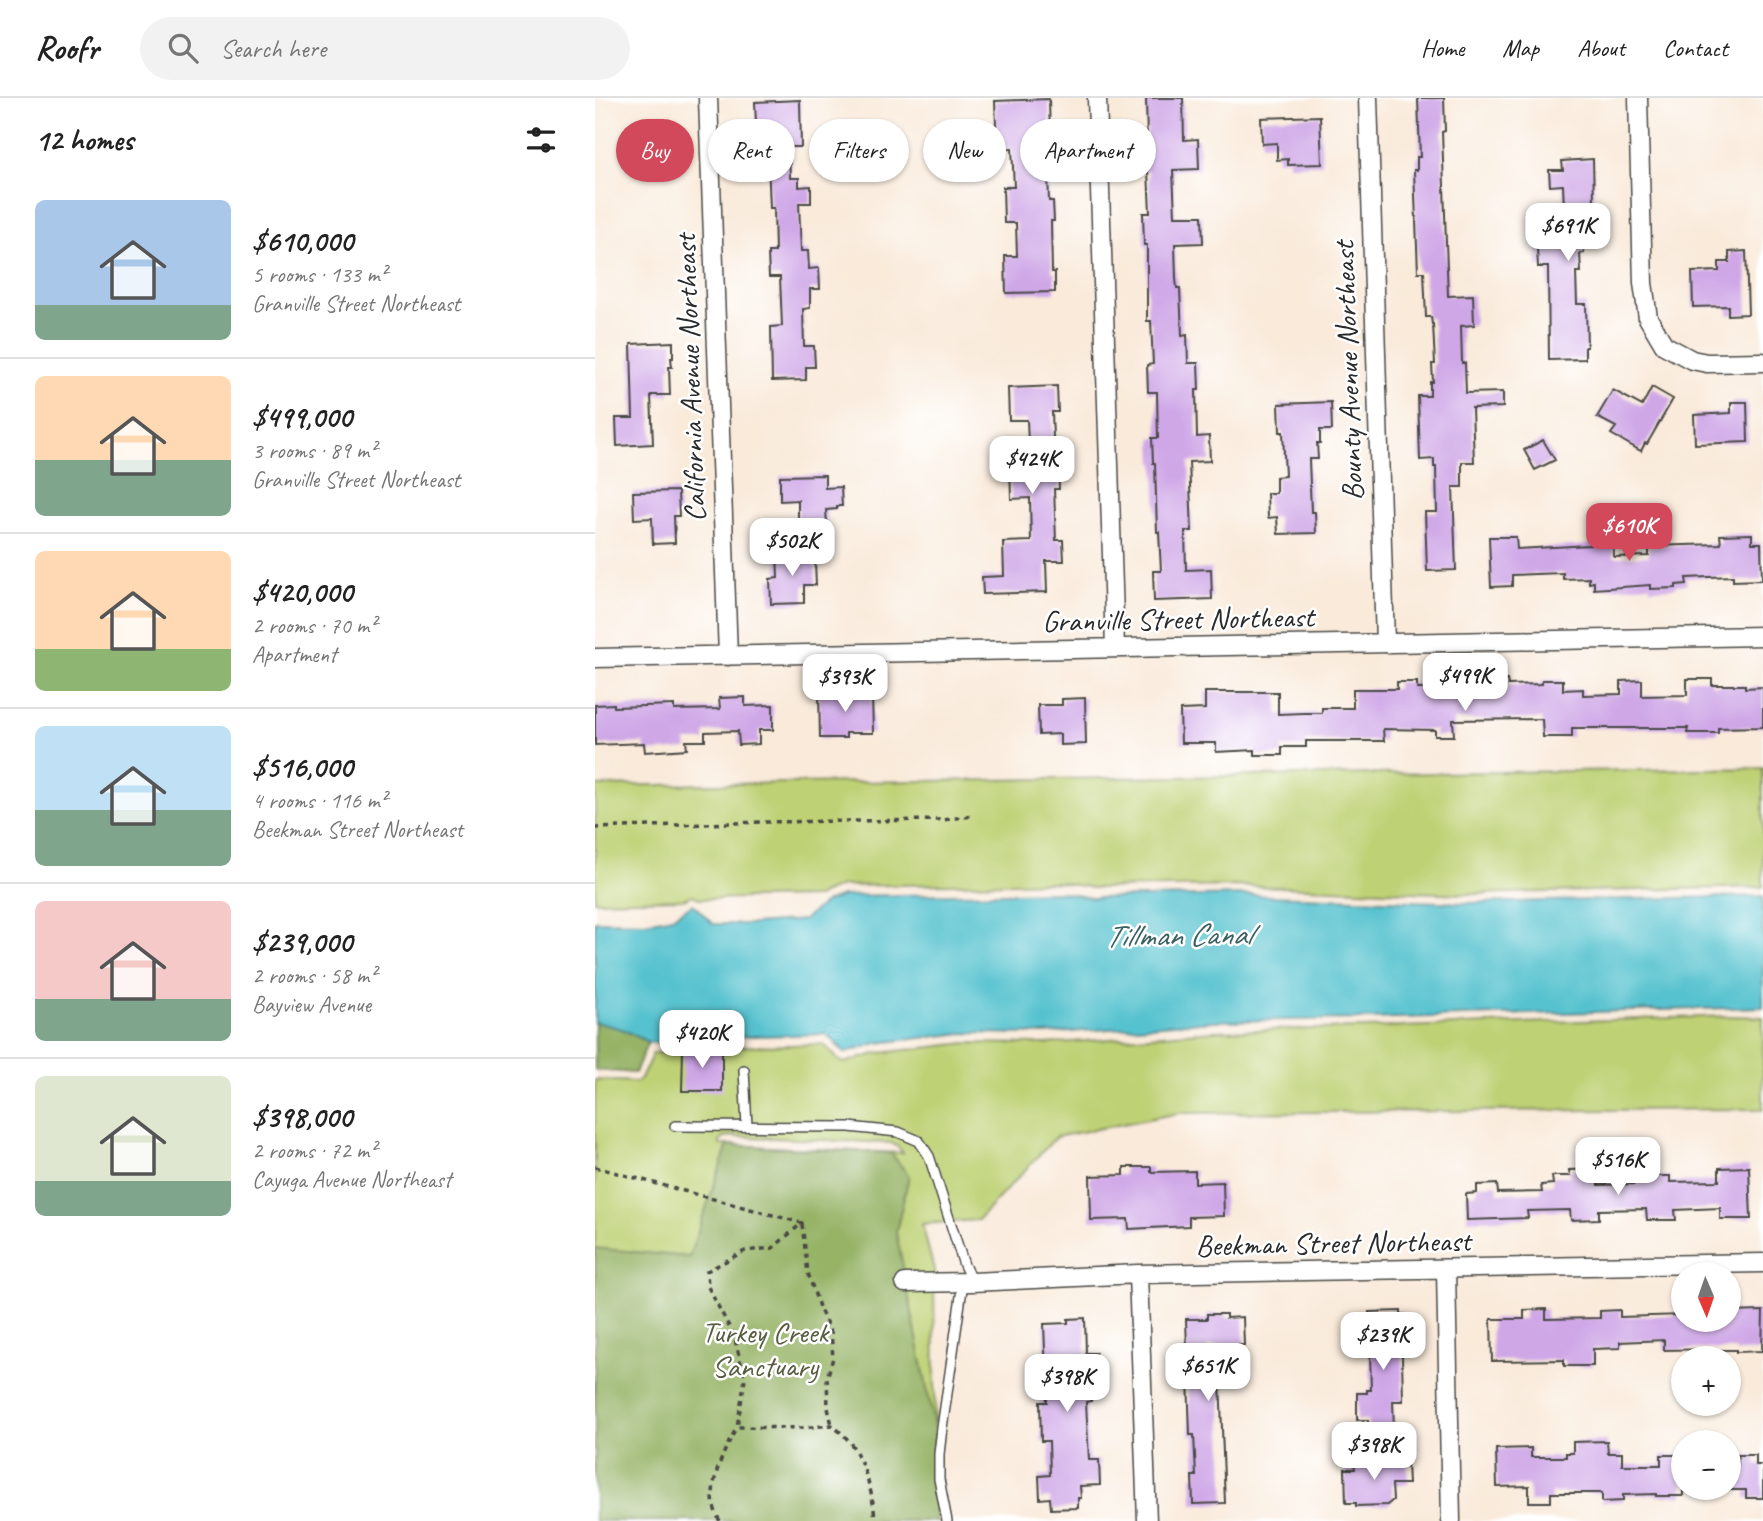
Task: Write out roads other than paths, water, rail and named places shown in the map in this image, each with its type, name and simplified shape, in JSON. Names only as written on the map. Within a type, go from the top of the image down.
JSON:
[{"type":"street","name":"California Avenue Northeast","points":[[708,98],[728,656]]},
{"type":"street","points":[[1097,98],[1115,648]]},
{"type":"street","name":"Bounty Avenue Northeast","points":[[1367,98],[1385,642]]},
{"type":"street","points":[[1638,98],[1645,304],[1648,318],[1664,345],[1692,360],[1707,363],[1763,362]]},
{"type":"street","name":"Granville Street Northeast","points":[[595,658],[1763,636]]},
{"type":"street","name":"Beekman Street Northeast","points":[[905,1283],[1137,1274],[1763,1263]]},
{"type":"street","points":[[1446,1270],[1451,1521]]},
{"type":"street","points":[[1137,1274],[1147,1521]]},
{"type":"lane","points":[[744,1070],[747,1126]]},
{"type":"lane","points":[[675,1126],[849,1127],[898,1132],[919,1141],[929,1156],[968,1282],[939,1454],[939,1479],[947,1521]]},
{"type":"water","name":"Tillman Canal","points":[[1060,892],[1092,898],[1247,895],[1467,903],[1763,896],[1763,1007],[1213,1021],[1045,1034],[965,1033],[877,1043],[845,1053],[826,1034],[688,1038],[680,1044],[648,1042],[622,1029],[595,1022],[595,921],[646,922],[672,917],[693,904],[713,924],[755,924],[803,920],[826,902],[842,896]]},
{"type":"park label","name":"Turkey Creek Sanctuary","points":[[765,1349]]}]
